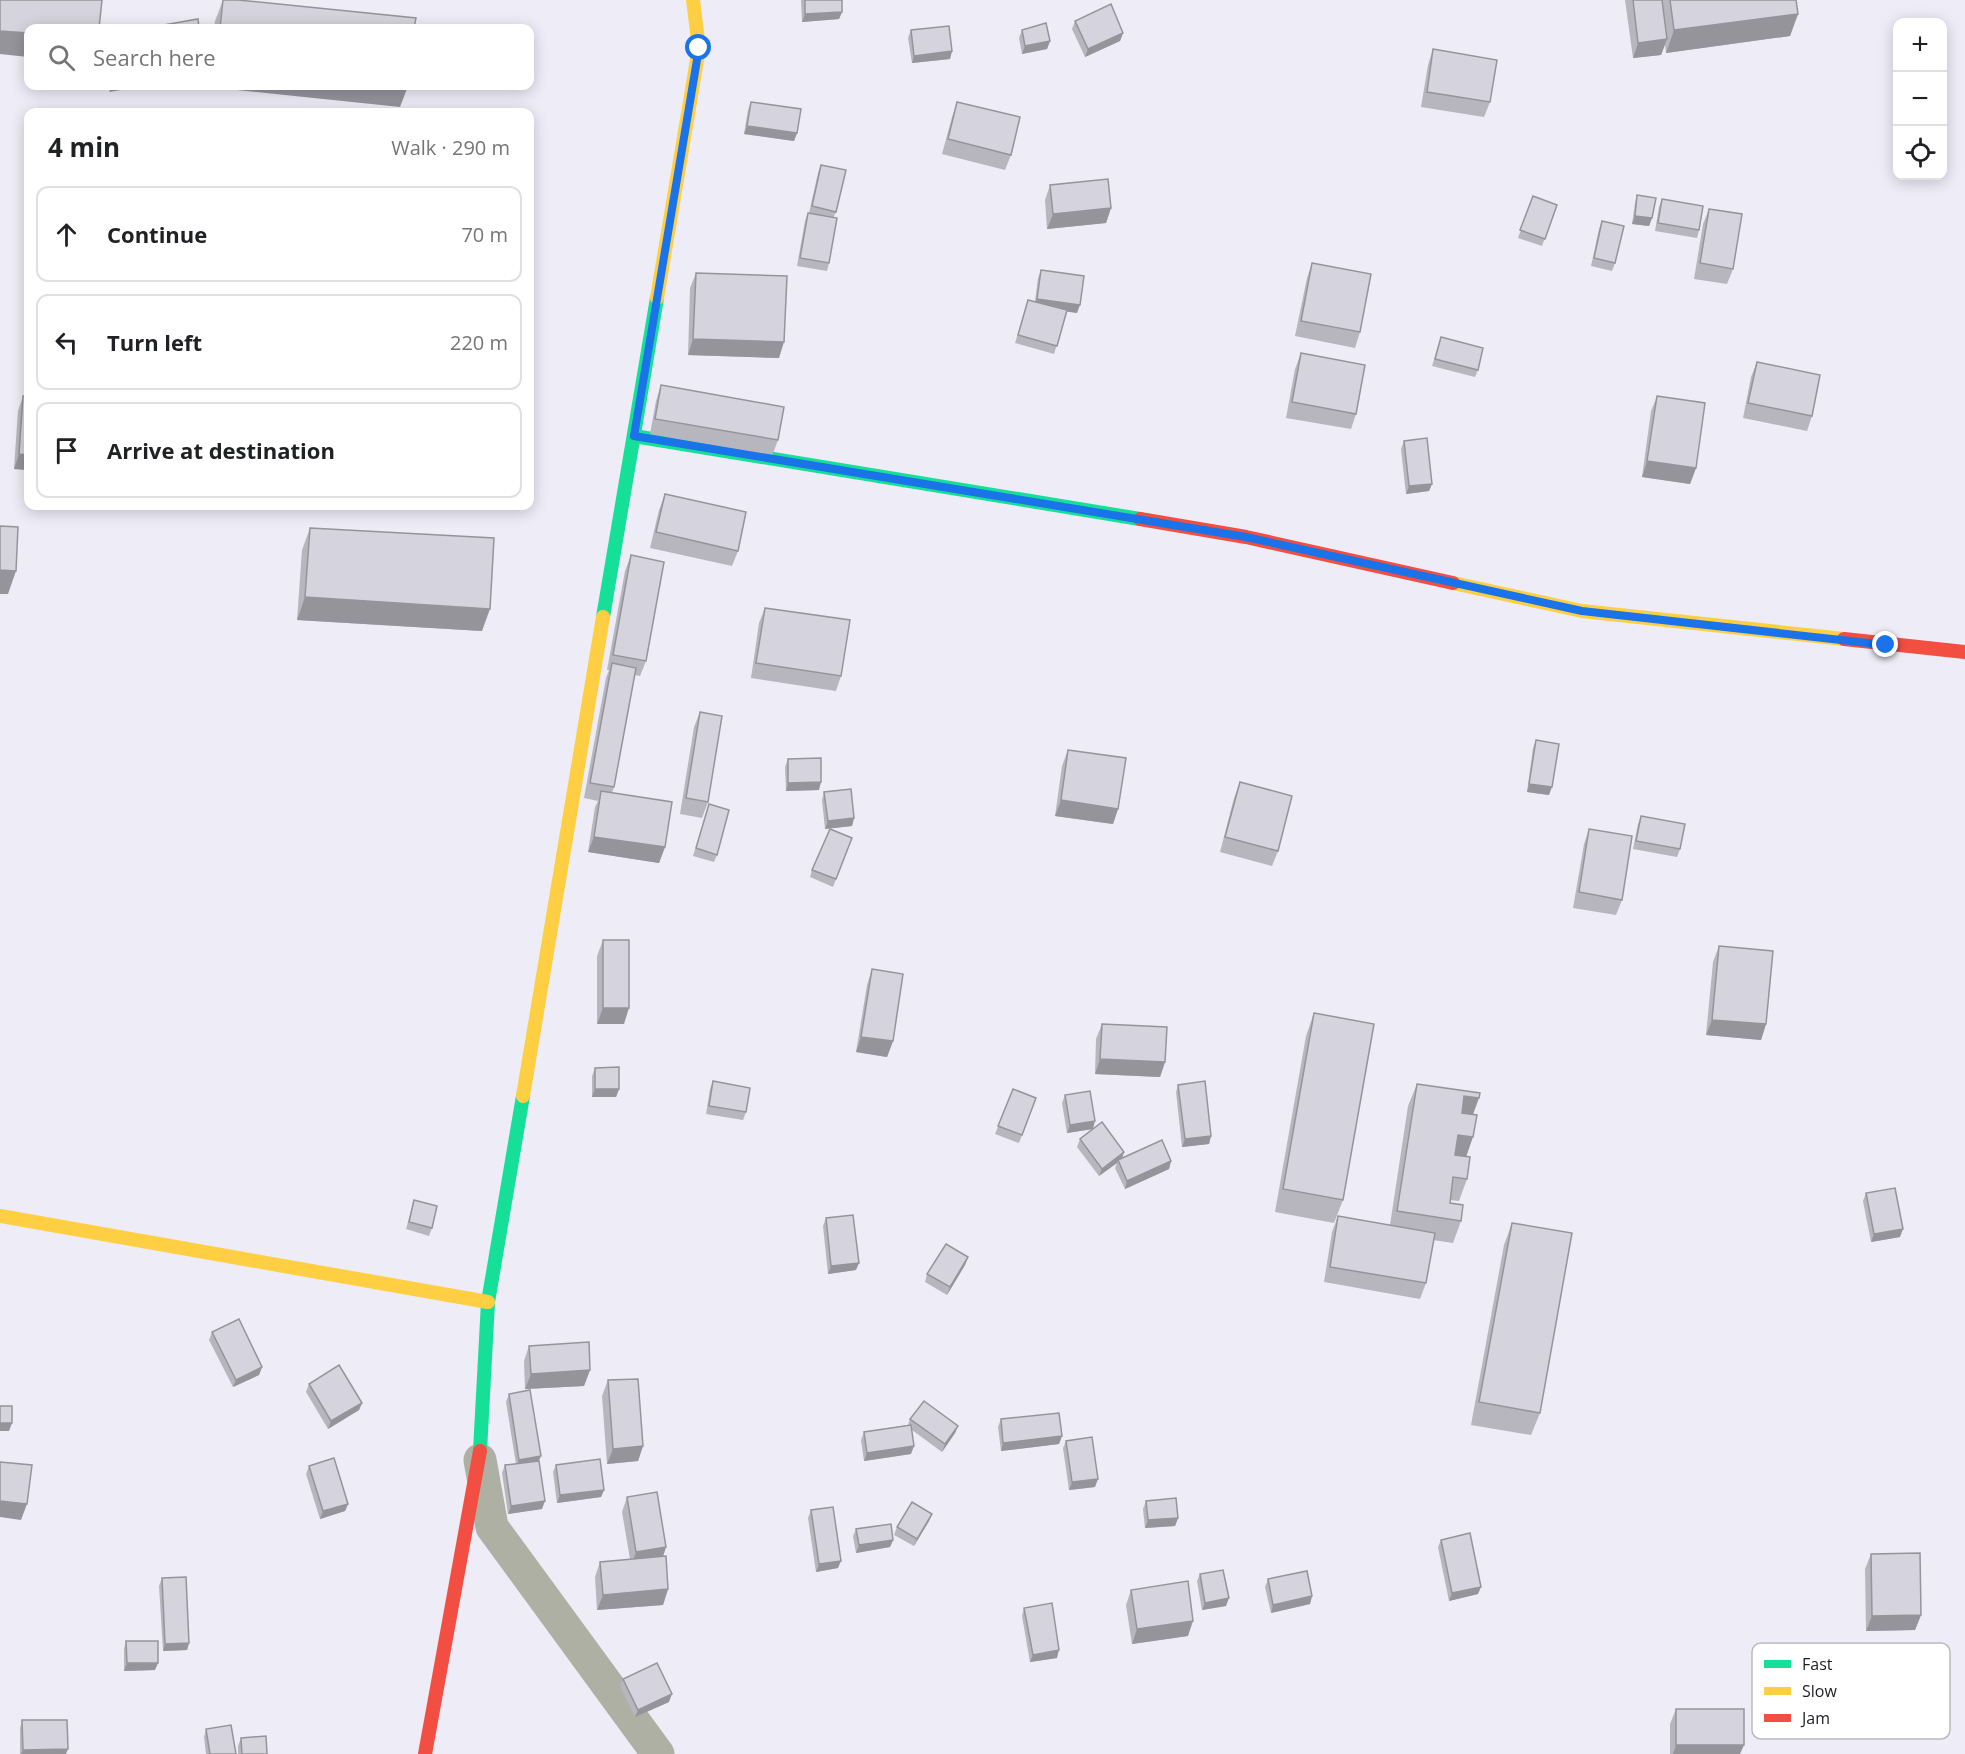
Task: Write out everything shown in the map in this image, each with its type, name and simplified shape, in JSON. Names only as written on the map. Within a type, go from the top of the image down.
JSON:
[{"type":"street","points":[[425,1754],[480,1458],[489,1302],[699,48],[693,0]]},
{"type":"street","points":[[634,436],[1246,537],[1582,611],[1965,652]]},
{"type":"street","points":[[0,1216],[489,1302]]},
{"type":"street","points":[[480,1458],[492,1527],[658,1754]]},
{"type":"building","points":[[0,0],[102,0],[99,24],[24,24],[24,33],[0,31]]},
{"type":"building","points":[[223,0],[416,18],[415,24],[220,24]]},
{"type":"building","points":[[805,0],[842,0],[842,12],[805,14]]},
{"type":"building","points":[[1633,0],[1662,0],[1667,39],[1638,43]]},
{"type":"building","points":[[1670,0],[1796,0],[1798,14],[1674,30]]},
{"type":"building","points":[[1111,4],[1123,33],[1088,49],[1075,21]]},
{"type":"building","points":[[198,19],[199,24],[170,24]]},
{"type":"building","points":[[1046,23],[1050,41],[1025,46],[1022,30]]},
{"type":"building","points":[[949,26],[952,51],[914,56],[911,30]]},
{"type":"building","points":[[1433,49],[1497,60],[1490,102],[1427,92]]},
{"type":"building","points":[[751,102],[801,109],[797,133],[747,126]]},
{"type":"building","points":[[957,102],[1020,117],[1011,155],[948,139]]},
{"type":"building","points":[[821,165],[846,170],[836,212],[812,206]]},
{"type":"building","points":[[1108,179],[1111,208],[1053,214],[1050,185]]},
{"type":"building","points":[[1637,195],[1656,198],[1652,218],[1635,216]]},
{"type":"building","points":[[1533,196],[1557,205],[1545,239],[1520,230]]},
{"type":"building","points":[[1662,199],[1703,206],[1699,230],[1658,223]]},
{"type":"building","points":[[1709,209],[1742,214],[1733,269],[1700,263]]},
{"type":"building","points":[[808,213],[837,218],[829,263],[800,258]]},
{"type":"building","points":[[1602,221],[1624,226],[1615,263],[1594,258]]},
{"type":"building","points":[[1312,263],[1371,274],[1360,332],[1301,321]]},
{"type":"building","points":[[1041,270],[1084,276],[1080,305],[1037,299]]},
{"type":"building","points":[[696,273],[787,276],[784,342],[693,339]]},
{"type":"building","points":[[1028,300],[1067,310],[1057,346],[1018,335]]},
{"type":"building","points":[[1441,337],[1483,348],[1478,370],[1435,359]]},
{"type":"building","points":[[1301,353],[1365,365],[1356,414],[1292,402]]},
{"type":"building","points":[[1757,362],[1820,375],[1812,416],[1748,403]]},
{"type":"building","points":[[661,385],[784,407],[778,440],[655,419]]},
{"type":"building","points":[[23,396],[24,396],[24,455],[19,454]]},
{"type":"building","points":[[1657,396],[1705,403],[1696,468],[1647,461]]},
{"type":"building","points":[[1427,438],[1432,484],[1409,486],[1404,441]]},
{"type":"building","points":[[665,494],[746,512],[738,551],[656,532]]},
{"type":"building","points":[[0,526],[18,527],[16,571],[0,570]]},
{"type":"building","points":[[310,528],[494,538],[490,609],[305,597]]},
{"type":"building","points":[[631,555],[664,562],[646,661],[613,655]]},
{"type":"building","points":[[765,608],[850,620],[841,676],[756,663]]},
{"type":"building","points":[[612,663],[636,668],[614,787],[590,783]]},
{"type":"building","points":[[700,712],[722,716],[708,802],[686,798]]},
{"type":"building","points":[[1536,740],[1559,744],[1552,787],[1529,784]]},
{"type":"building","points":[[1068,750],[1126,758],[1118,809],[1061,800]]},
{"type":"building","points":[[821,758],[821,782],[788,783],[788,759]]},
{"type":"building","points":[[1240,782],[1292,796],[1278,851],[1225,837]]},
{"type":"building","points":[[851,789],[854,818],[828,821],[824,792]]},
{"type":"building","points":[[601,791],[672,802],[665,847],[594,837]]},
{"type":"building","points":[[709,804],[729,810],[717,855],[696,848]]},
{"type":"building","points":[[1641,816],[1685,824],[1680,849],[1636,841]]},
{"type":"building","points":[[830,829],[852,838],[836,879],[812,870]]},
{"type":"building","points":[[1589,829],[1632,836],[1622,900],[1579,892]]},
{"type":"building","points":[[603,940],[629,940],[629,1008],[603,1008]]},
{"type":"building","points":[[1719,946],[1773,951],[1766,1024],[1712,1020]]},
{"type":"building","points":[[872,969],[903,974],[893,1041],[861,1037]]},
{"type":"building","points":[[1314,1013],[1374,1024],[1343,1200],[1283,1189]]},
{"type":"building","points":[[1102,1024],[1167,1027],[1165,1062],[1100,1059]]},
{"type":"building","points":[[619,1067],[619,1089],[595,1089],[595,1068]]},
{"type":"building","points":[[713,1081],[750,1088],[746,1112],[709,1106]]},
{"type":"building","points":[[1205,1081],[1211,1136],[1185,1139],[1178,1085]]},
{"type":"building","points":[[1417,1084],[1480,1093],[1479,1098],[1464,1096],[1462,1113],[1477,1115],[1473,1137],[1458,1135],[1455,1155],[1470,1157],[1467,1179],[1453,1177],[1450,1203],[1463,1205],[1461,1221],[1397,1211]]},
{"type":"building","points":[[1013,1089],[1036,1098],[1022,1135],[998,1126]]},
{"type":"building","points":[[1090,1091],[1095,1121],[1070,1125],[1065,1095]]},
{"type":"building","points":[[1102,1122],[1124,1152],[1102,1169],[1080,1139]]},
{"type":"building","points":[[1162,1140],[1171,1161],[1127,1181],[1118,1160]]},
{"type":"building","points":[[1895,1188],[1903,1229],[1874,1234],[1866,1193]]},
{"type":"building","points":[[414,1200],[437,1206],[432,1228],[409,1222]]},
{"type":"building","points":[[853,1215],[859,1263],[831,1266],[826,1218]]},
{"type":"building","points":[[1338,1216],[1435,1233],[1426,1283],[1330,1267]]},
{"type":"building","points":[[1512,1223],[1572,1233],[1540,1413],[1479,1402]]},
{"type":"building","points":[[946,1244],[968,1257],[950,1287],[927,1274]]},
{"type":"building","points":[[239,1319],[262,1367],[236,1380],[212,1332]]},
{"type":"building","points":[[589,1342],[590,1370],[531,1374],[529,1346]]},
{"type":"building","points":[[339,1365],[362,1403],[331,1421],[309,1384]]},
{"type":"building","points":[[638,1379],[643,1446],[613,1449],[608,1380]]},
{"type":"building","points":[[530,1390],[541,1456],[519,1460],[509,1394]]},
{"type":"building","points":[[924,1401],[958,1426],[945,1444],[910,1419]]},
{"type":"building","points":[[0,1406],[12,1406],[12,1423],[0,1423]]},
{"type":"building","points":[[1059,1413],[1062,1436],[1003,1443],[1001,1419]]},
{"type":"building","points":[[911,1425],[914,1446],[867,1453],[864,1432]]},
{"type":"building","points":[[1092,1437],[1098,1479],[1072,1482],[1066,1441]]},
{"type":"building","points":[[334,1458],[348,1504],[323,1511],[309,1466]]},
{"type":"building","points":[[600,1459],[604,1490],[560,1495],[556,1465]]},
{"type":"building","points":[[539,1461],[545,1501],[511,1506],[505,1465]]},
{"type":"building","points":[[0,1462],[32,1465],[27,1504],[0,1501]]},
{"type":"building","points":[[657,1492],[666,1547],[636,1552],[627,1497]]},
{"type":"building","points":[[1176,1498],[1178,1518],[1148,1520],[1146,1501]]},
{"type":"building","points":[[912,1502],[932,1514],[917,1539],[897,1527]]},
{"type":"building","points":[[833,1507],[841,1561],[819,1564],[811,1510]]},
{"type":"building","points":[[891,1524],[893,1540],[859,1545],[856,1529]]},
{"type":"building","points":[[1470,1533],[1481,1587],[1452,1593],[1441,1540]]},
{"type":"building","points":[[1920,1553],[1921,1615],[1872,1616],[1871,1554]]},
{"type":"building","points":[[666,1556],[668,1589],[603,1595],[600,1562]]},
{"type":"building","points":[[1223,1570],[1229,1598],[1205,1603],[1200,1574]]},
{"type":"building","points":[[1307,1571],[1312,1596],[1273,1605],[1268,1579]]},
{"type":"building","points":[[186,1577],[189,1643],[165,1644],[162,1578]]},
{"type":"building","points":[[1188,1581],[1193,1621],[1137,1629],[1131,1590]]},
{"type":"building","points":[[1052,1603],[1059,1650],[1033,1655],[1024,1608]]},
{"type":"building","points":[[126,1641],[158,1641],[158,1663],[127,1663]]},
{"type":"building","points":[[657,1663],[672,1694],[638,1710],[623,1679]]},
{"type":"building","points":[[1676,1709],[1744,1709],[1744,1745],[1676,1745]]},
{"type":"building","points":[[22,1720],[67,1720],[68,1749],[23,1750]]},
{"type":"building","points":[[231,1725],[236,1754],[210,1754],[206,1729]]},
{"type":"building","points":[[266,1736],[267,1754],[242,1754],[241,1738]]},
{"type":"traffic: fast","points":[[603,617],[657,298]]},
{"type":"traffic: fast","points":[[634,436],[1140,519]]},
{"type":"traffic: fast","points":[[480,1451],[488,1302],[523,1096]]},
{"type":"traffic: slow","points":[[657,298],[699,48],[693,0]]},
{"type":"traffic: slow","points":[[1453,583],[1582,611],[1844,639]]},
{"type":"traffic: slow","points":[[523,1096],[603,617]]},
{"type":"traffic: slow","points":[[0,1216],[488,1302]]},
{"type":"traffic: jam","points":[[1140,519],[1246,537],[1453,583]]},
{"type":"traffic: jam","points":[[1844,639],[1965,652]]},
{"type":"traffic: jam","points":[[425,1754],[480,1451]]},
{"type":"route","points":[[699,48],[634,436],[1246,537],[1582,611],[1886,645]]}]
